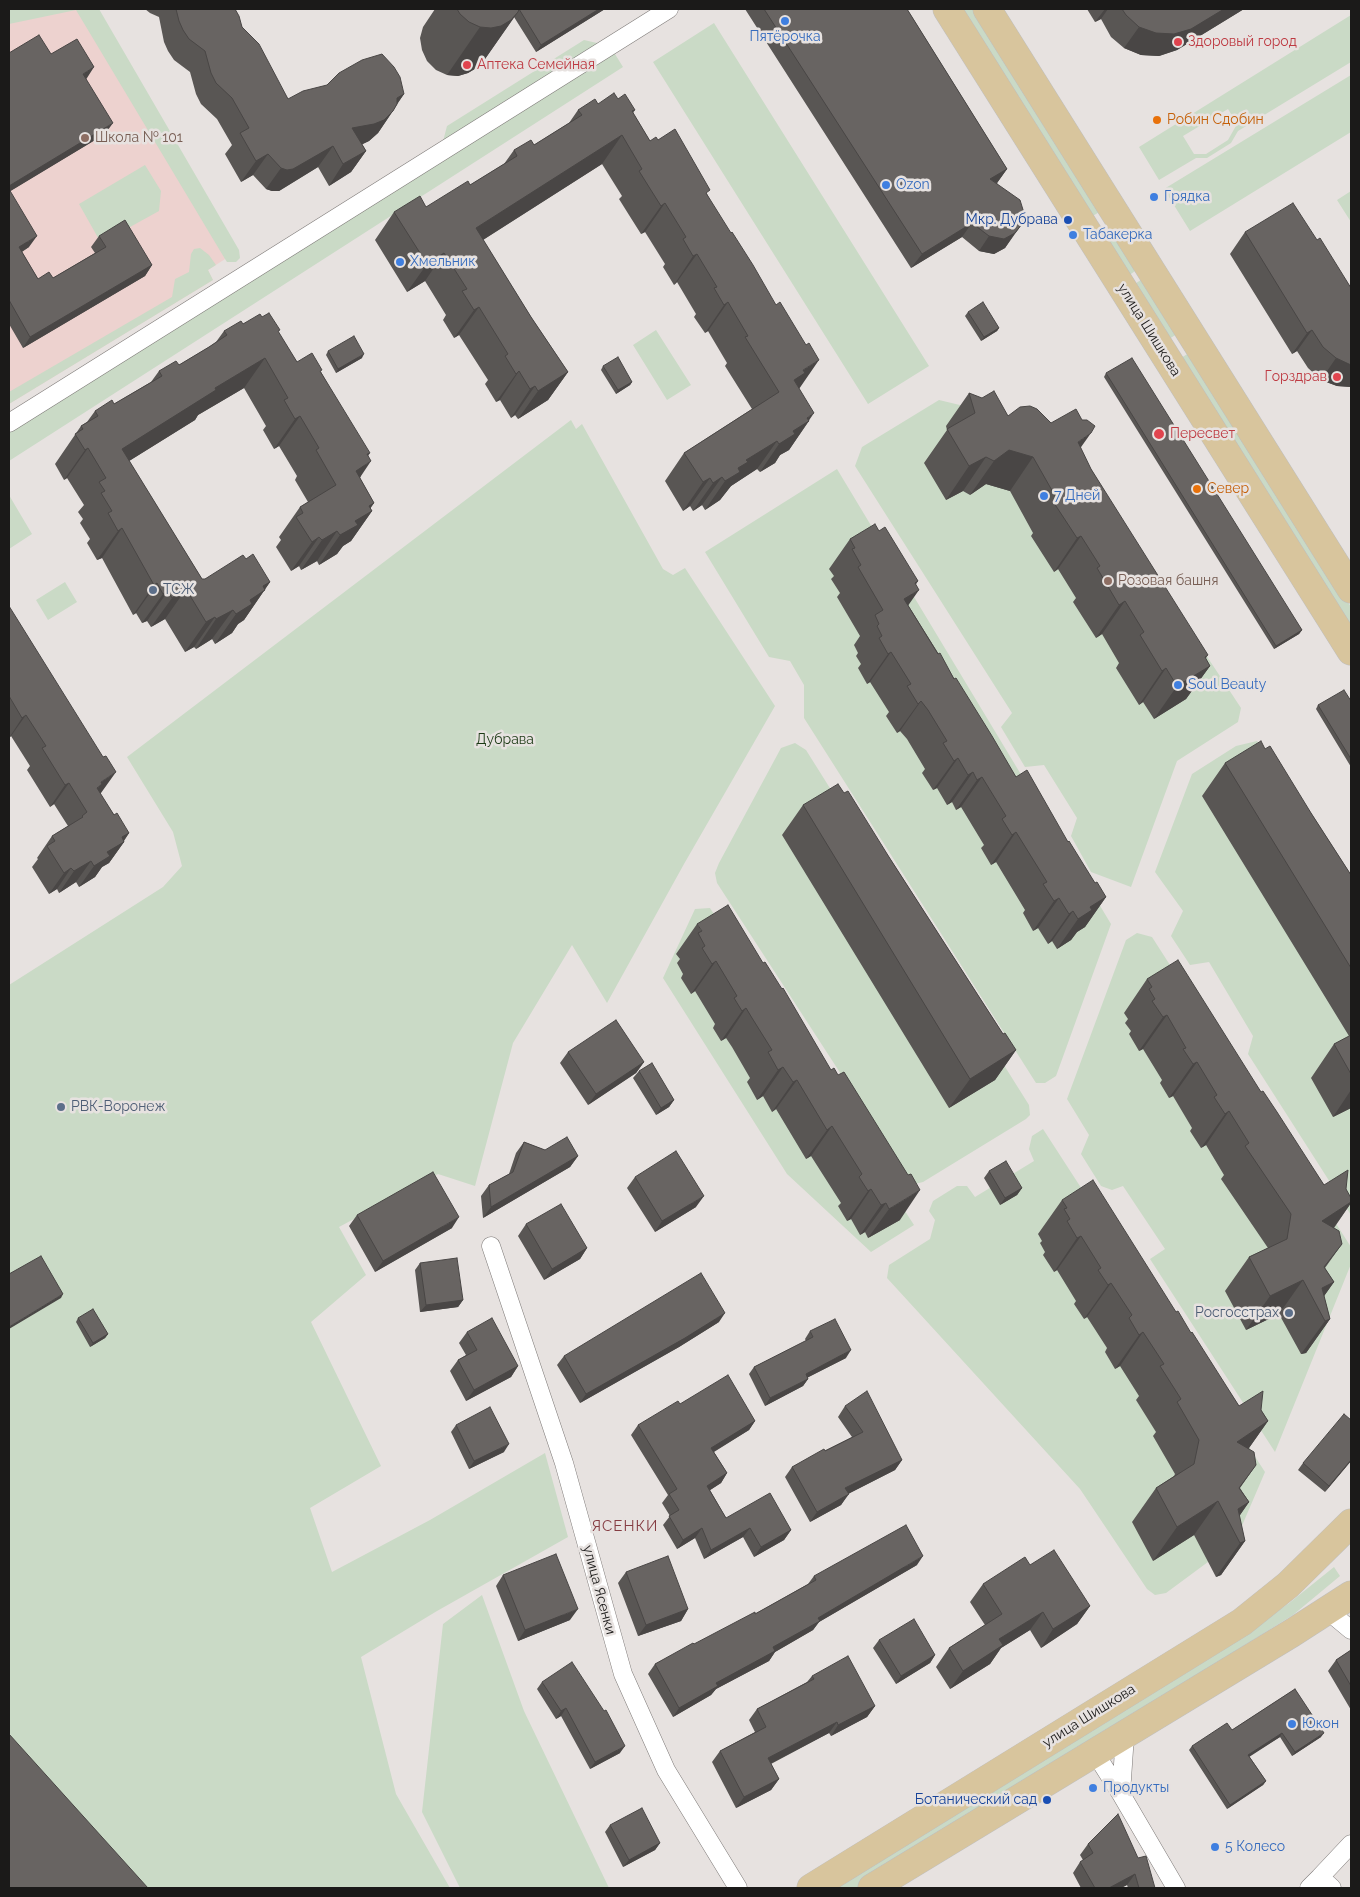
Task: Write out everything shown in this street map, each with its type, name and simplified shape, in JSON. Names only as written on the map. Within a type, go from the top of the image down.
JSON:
[{"type":"main road","name":"улица Шишкова","points":[[948,9],[1351,651]]},
{"type":"main road","points":[[987,9],[1351,589]]},
{"type":"main road","points":[[1089,234],[1118,216]]},
{"type":"main road","points":[[1165,354],[1193,336]]},
{"type":"main road","name":"улица Шишкова","points":[[811,1888],[1242,1622],[1288,1585],[1351,1524]]},
{"type":"main road","points":[[1288,1585],[1351,1533]]},
{"type":"main road","points":[[872,1888],[1095,1754],[1351,1595]]},
{"type":"street","points":[[9,423],[669,9]]},
{"type":"street","name":"улица Ясенки","points":[[491,1246],[564,1463],[622,1674],[666,1770],[738,1888]]},
{"type":"street","points":[[1327,1610],[1351,1630]]},
{"type":"street","points":[[1121,1794],[1126,1734]]},
{"type":"street","points":[[1095,1754],[1121,1794],[1176,1888]]},
{"type":"street","points":[[1320,1885],[1351,1844]]},
{"type":"shaded area","name":"Школа № 101","points":[[62,9],[83,9],[233,254],[208,270],[213,280],[9,404],[9,21]]},
{"type":"green space","points":[[9,9],[99,9],[239,250],[240,258],[236,262],[227,262],[225,259],[76,10],[9,24]]},
{"type":"green space","points":[[960,9],[974,9],[1101,211],[1091,217]]},
{"type":"green space","points":[[1351,15],[1351,62],[1238,131],[1231,143],[1207,158],[1196,158],[1159,180],[1139,147]],"holes":[[[1228,109],[1237,124],[1228,140],[1206,154],[1194,154],[1183,136]]]},
{"type":"green space","points":[[714,23],[929,366],[868,404],[653,62]]},
{"type":"green space","points":[[584,40],[610,46],[623,67],[9,461],[9,423],[440,153],[447,126]]},
{"type":"green space","points":[[1351,75],[1351,132],[1190,231],[1164,189]]},
{"type":"green space","points":[[145,165],[161,191],[159,211],[101,243],[79,204]]},
{"type":"green space","points":[[1351,191],[1351,222],[1337,200]]},
{"type":"green space","points":[[1115,232],[1138,269],[1128,276],[1105,239]]},
{"type":"green space","points":[[200,248],[209,255],[216,265],[208,270],[213,280],[9,404],[9,392],[172,297],[175,279],[189,272],[191,254],[194,249]]},
{"type":"green space","points":[[1144,278],[1179,333],[1167,340],[1133,285]]},
{"type":"green space","points":[[656,330],[691,385],[667,400],[633,345]]},
{"type":"green space","points":[[1191,352],[1351,607],[1351,633],[1179,359]]},
{"type":"green space","points":[[939,400],[1056,428],[1241,708],[1238,722],[1177,761],[1131,887],[1091,872],[1071,836],[1077,818],[1044,765],[1025,767],[1001,727],[1012,713],[855,466],[862,447]]},
{"type":"green space","name":"Дубрава","points":[[571,420],[576,429],[582,424],[663,569],[673,575],[685,568],[775,706],[607,1003],[572,945],[513,1043],[475,1186],[438,1174],[339,1227],[366,1275],[311,1322],[381,1466],[310,1508],[332,1572],[430,1520],[545,1453],[568,1537],[437,1611],[361,1657],[396,1794],[450,1888],[140,1888],[9,1743],[9,985],[163,887],[182,866],[173,832],[127,757]]},
{"type":"green space","points":[[837,469],[1111,924],[1056,1076],[1045,1083],[1036,1083],[804,718],[804,685],[790,661],[769,657],[705,552]]},
{"type":"green space","points":[[9,495],[32,534],[9,549]]},
{"type":"green space","points":[[65,582],[77,602],[48,620],[36,600]]},
{"type":"green space","points":[[1257,741],[1351,882],[1351,1215],[1248,1054],[1253,1036],[1209,962],[1190,965],[1171,936],[1183,911],[1155,872],[1192,774],[1236,746]]},
{"type":"green space","points":[[795,743],[806,750],[1029,1105],[1030,1115],[1026,1119],[923,1182],[915,1184],[909,1179],[717,883],[715,873],[719,863],[781,748]]},
{"type":"green space","points":[[710,908],[914,1225],[871,1252],[787,1174],[663,978],[695,909]]},
{"type":"green space","points":[[1137,933],[1152,937],[1351,1247],[1351,1264],[1275,1452],[1150,1259],[1165,1249],[1123,1186],[1112,1190],[1101,1186],[1081,1154],[1089,1135],[1067,1099],[1126,940]]},
{"type":"green space","points":[[1043,1129],[1265,1472],[1235,1542],[1166,1593],[1155,1595],[1147,1589],[1080,1489],[887,1278],[889,1265],[930,1239],[935,1220],[929,1211],[933,1201],[957,1186],[967,1186],[975,1197],[1034,1161],[1029,1149],[1032,1136]]},
{"type":"green space","points":[[1334,1567],[1340,1576],[1293,1615],[857,1888],[834,1888],[1123,1710],[1288,1604]]},
{"type":"green space","points":[[482,1595],[524,1711],[609,1888],[460,1888],[422,1812],[443,1624]]},
{"type":"building","points":[[176,9],[235,9],[242,27],[259,44],[288,99],[303,91],[327,85],[339,73],[362,60],[382,54],[400,77],[404,94],[397,98],[397,104],[393,111],[384,120],[352,128],[366,151],[343,164],[333,146],[293,169],[281,168],[268,154],[256,161],[240,133],[249,128],[232,98],[216,83],[205,51],[189,39],[183,30]]},
{"type":"building","points":[[457,9],[519,9],[511,20],[501,26],[491,28],[480,27],[469,22]]},
{"type":"building","points":[[519,9],[599,9],[541,45]]},
{"type":"building","points":[[764,9],[907,9],[1007,169],[990,179],[1020,200],[1024,213],[1022,224],[1015,233],[1004,239],[989,236],[972,223],[922,254]]},
{"type":"building","points":[[1122,9],[1224,9],[1191,29],[1174,34],[1156,33],[1139,27]]},
{"type":"building","points":[[39,35],[51,54],[77,39],[94,67],[83,74],[113,123],[9,186],[9,53]]},
{"type":"building","points":[[614,93],[618,99],[625,94],[635,110],[632,111],[650,141],[656,137],[658,140],[675,129],[710,190],[706,193],[753,265],[776,305],[780,302],[806,345],[809,343],[819,360],[803,370],[805,373],[794,380],[814,413],[807,418],[809,421],[793,431],[795,434],[779,444],[777,441],[746,460],[748,462],[738,468],[740,472],[725,481],[722,477],[713,483],[710,478],[703,482],[684,453],[779,392],[745,337],[748,336],[728,302],[724,305],[714,288],[717,287],[697,254],[693,256],[683,239],[686,237],[665,203],[661,206],[639,171],[642,169],[622,135],[476,228],[531,317],[568,372],[538,391],[535,386],[530,389],[519,371],[516,374],[505,356],[508,354],[479,307],[474,310],[462,291],[467,289],[444,253],[427,264],[394,212],[420,196],[426,207],[468,181],[470,185],[517,156],[514,150],[531,140],[534,145],[582,115],[578,110],[595,99],[598,104]]},
{"type":"building","points":[[9,189],[37,236],[19,247],[38,279],[49,272],[53,278],[106,247],[99,236],[125,220],[152,265],[30,337],[9,300]]},
{"type":"building","points":[[1293,203],[1317,240],[1320,238],[1351,288],[1351,365],[1336,358],[1323,347],[1312,330],[1307,333],[1245,232]]},
{"type":"building","points":[[983,302],[999,328],[984,337],[968,312]]},
{"type":"building","points":[[269,313],[297,362],[312,353],[322,370],[320,371],[370,453],[367,454],[371,461],[356,471],[374,503],[369,506],[372,511],[355,521],[358,525],[340,535],[337,531],[322,540],[319,537],[312,542],[296,517],[303,513],[300,507],[336,485],[316,450],[319,448],[300,416],[295,419],[284,400],[288,398],[265,358],[215,388],[216,390],[122,449],[202,579],[205,579],[243,555],[246,559],[253,554],[270,582],[263,586],[265,590],[250,600],[252,604],[236,614],[233,610],[206,622],[186,589],[172,598],[168,591],[163,594],[157,583],[154,585],[122,528],[118,531],[108,513],[112,511],[101,493],[105,491],[99,482],[106,478],[88,448],[85,450],[75,434],[83,429],[81,426],[98,416],[95,411],[112,400],[114,404],[162,376],[159,371],[176,361],[179,365],[209,347],[227,335],[224,331],[241,321],[243,324],[260,314],[262,317]]},
{"type":"building","points":[[354,336],[364,354],[338,369],[328,351]]},
{"type":"building","points":[[618,357],[632,382],[618,390],[603,366]]},
{"type":"building","points":[[1132,358],[1302,630],[1276,646],[1106,373]]},
{"type":"building","points":[[994,391],[1008,416],[1020,407],[1030,406],[1037,409],[1051,423],[1076,409],[1082,420],[1087,420],[1095,426],[1091,433],[1078,442],[1091,469],[1208,655],[1205,657],[1210,666],[1177,686],[1166,668],[1162,671],[1140,635],[1144,632],[1125,601],[1119,605],[1097,568],[1100,566],[1081,536],[1077,538],[1054,503],[1058,501],[1033,457],[1009,450],[994,461],[986,457],[969,466],[947,429],[975,413],[969,393],[982,398]]},
{"type":"building","points":[[875,524],[879,531],[885,527],[918,581],[915,583],[919,590],[904,599],[938,654],[940,653],[954,679],[956,678],[1016,777],[1027,770],[1068,842],[1106,897],[1090,907],[1092,910],[1078,919],[1073,911],[1069,914],[1059,898],[1054,901],[1043,884],[1047,882],[1016,832],[1012,835],[1002,819],[1006,816],[982,777],[977,780],[973,772],[968,775],[958,758],[954,761],[943,743],[947,741],[921,701],[918,704],[907,686],[911,684],[891,652],[888,654],[879,638],[882,636],[877,626],[879,624],[875,615],[883,610],[858,567],[861,565],[852,549],[855,548],[850,539]]},
{"type":"building","points":[[9,606],[103,757],[106,756],[116,772],[101,782],[102,784],[97,788],[114,815],[117,813],[129,833],[122,837],[124,842],[107,852],[110,856],[94,866],[91,861],[74,871],[71,868],[64,873],[47,846],[55,841],[52,836],[83,817],[87,812],[69,783],[65,785],[42,748],[46,746],[26,715],[22,718],[9,696]]},
{"type":"building","points":[[1344,690],[1351,701],[1351,759],[1318,705]]},
{"type":"building","points":[[1261,741],[1265,749],[1270,746],[1351,875],[1351,968],[1225,763]]},
{"type":"building","points":[[838,784],[844,793],[848,791],[1003,1034],[1005,1033],[1016,1050],[970,1079],[803,805]]},
{"type":"building","points":[[728,905],[763,963],[765,962],[783,988],[831,1070],[834,1068],[838,1075],[844,1072],[908,1175],[911,1174],[920,1190],[889,1209],[886,1203],[881,1205],[871,1189],[868,1191],[859,1177],[862,1174],[832,1126],[827,1130],[797,1080],[793,1082],[783,1067],[778,1070],[768,1052],[772,1050],[746,1008],[742,1011],[734,998],[737,996],[716,961],[712,964],[702,948],[705,946],[698,933],[702,931],[697,924]]},
{"type":"building","points":[[1178,960],[1261,1092],[1263,1091],[1324,1185],[1348,1170],[1346,1189],[1351,1202],[1322,1221],[1339,1231],[1342,1244],[1324,1267],[1334,1282],[1322,1288],[1330,1319],[1325,1321],[1303,1280],[1270,1296],[1249,1257],[1287,1239],[1291,1214],[1245,1146],[1249,1143],[1229,1111],[1225,1114],[1214,1097],[1217,1095],[1197,1062],[1193,1064],[1183,1049],[1186,1048],[1167,1015],[1163,1017],[1152,1001],[1155,999],[1149,989],[1152,987],[1147,979]]},
{"type":"building","points":[[616,1020],[644,1062],[596,1094],[568,1052]]},
{"type":"building","points":[[1351,1035],[1351,1074],[1334,1044]]},
{"type":"building","points":[[652,1063],[674,1100],[661,1108],[639,1071]]},
{"type":"building","points":[[567,1137],[578,1156],[491,1207],[489,1185],[513,1172],[524,1142],[545,1150]]},
{"type":"building","points":[[676,1151],[704,1196],[662,1221],[635,1177]]},
{"type":"building","points":[[1006,1161],[1022,1188],[1005,1198],[989,1171]]},
{"type":"building","points":[[433,1172],[459,1217],[383,1261],[357,1215]]},
{"type":"building","points":[[1093,1180],[1176,1312],[1178,1311],[1239,1406],[1263,1391],[1261,1410],[1268,1421],[1237,1442],[1254,1452],[1256,1465],[1239,1488],[1249,1502],[1238,1509],[1245,1541],[1240,1543],[1218,1501],[1177,1527],[1156,1488],[1194,1464],[1199,1440],[1177,1402],[1181,1399],[1160,1366],[1164,1364],[1143,1332],[1139,1335],[1129,1318],[1132,1315],[1111,1283],[1108,1285],[1098,1270],[1101,1268],[1081,1236],[1077,1238],[1067,1221],[1070,1219],[1064,1209],[1067,1208],[1062,1200]]},
{"type":"building","points":[[561,1204],[587,1248],[552,1269],[526,1224]]},
{"type":"building","points":[[41,1256],[63,1294],[9,1327],[9,1274]]},
{"type":"building","points":[[457,1258],[463,1300],[426,1305],[420,1263]]},
{"type":"building","points":[[701,1273],[725,1313],[586,1394],[564,1356]]},
{"type":"building","points":[[93,1309],[108,1334],[93,1343],[78,1318]]},
{"type":"building","points":[[492,1318],[518,1366],[474,1390],[458,1360],[477,1350],[467,1332]]},
{"type":"building","points":[[835,1319],[851,1350],[806,1374],[808,1379],[770,1398],[754,1367],[813,1337],[810,1331]]},
{"type":"building","points":[[728,1375],[755,1421],[711,1448],[727,1473],[707,1486],[726,1518],[770,1493],[791,1530],[761,1547],[750,1528],[711,1550],[702,1528],[683,1540],[669,1516],[679,1510],[669,1494],[677,1489],[638,1425],[678,1401],[680,1404]]},
{"type":"building","points":[[867,1391],[902,1460],[845,1488],[849,1494],[817,1512],[792,1467],[824,1449],[825,1451],[863,1432],[845,1406]]},
{"type":"building","points":[[490,1407],[509,1444],[474,1461],[456,1425]]},
{"type":"building","points":[[1344,1414],[1351,1420],[1351,1460],[1329,1486],[1303,1463]]},
{"type":"building","points":[[906,1525],[923,1556],[818,1618],[820,1621],[773,1647],[775,1651],[716,1683],[718,1686],[679,1708],[655,1664],[755,1612],[755,1614],[816,1580],[814,1576]]},
{"type":"building","points":[[1054,1550],[1090,1606],[1053,1629],[1043,1612],[999,1639],[1003,1645],[963,1671],[949,1648],[1002,1614],[983,1584],[1025,1557],[1030,1565]]},
{"type":"building","points":[[556,1554],[578,1609],[525,1630],[503,1575]]},
{"type":"building","points":[[668,1556],[688,1609],[646,1625],[626,1572]]},
{"type":"building","points":[[914,1619],[935,1655],[901,1676],[879,1640]]},
{"type":"building","points":[[1351,1650],[1351,1686],[1336,1660]]},
{"type":"building","points":[[848,1656],[875,1706],[838,1725],[837,1722],[768,1758],[779,1779],[744,1797],[720,1751],[766,1727],[757,1709],[814,1679],[812,1676]]},
{"type":"building","points":[[572,1662],[604,1711],[606,1710],[625,1746],[595,1762],[566,1708],[561,1711],[542,1682]]},
{"type":"building","points":[[1295,1689],[1324,1733],[1295,1752],[1282,1733],[1248,1755],[1266,1781],[1230,1805],[1192,1746],[1227,1723],[1232,1730]]},
{"type":"building","points":[[9,1734],[148,1888],[9,1888]]},
{"type":"building","points":[[642,1808],[660,1843],[629,1860],[610,1825]]},
{"type":"building","points":[[1118,1814],[1138,1858],[1146,1856],[1155,1888],[1139,1888],[1135,1874],[1109,1888],[1095,1888],[1080,1862],[1093,1853],[1088,1844]]},
{"type":"place","name":"Пятёрочка","points":[[785,21]]},
{"type":"place","name":"Здоровый город","points":[[1178,42]]},
{"type":"place","name":"Аптека Семейная","points":[[467,65]]},
{"type":"place","name":"Робин Сдобин","points":[[1157,120]]},
{"type":"place","name":"Школа № 101","points":[[85,138]]},
{"type":"place","name":"Ozon","points":[[886,185]]},
{"type":"place","name":"Грядка","points":[[1154,197]]},
{"type":"place","name":"Мкр. Дубрава","points":[[1068,220]]},
{"type":"place","name":"Табакерка","points":[[1073,235]]},
{"type":"place","name":"Хмельник","points":[[400,262]]},
{"type":"place","name":"Горздрав","points":[[1337,377]]},
{"type":"place","name":"Пересвет","points":[[1159,434]]},
{"type":"place","name":"Север","points":[[1197,489]]},
{"type":"place","name":"7 Дней","points":[[1044,496]]},
{"type":"place","name":"Розовая башня","points":[[1108,581]]},
{"type":"place","name":"ТСЖ","points":[[153,590]]},
{"type":"place","name":"Soul Beauty","points":[[1178,685]]},
{"type":"place","name":"РВК-Воронеж","points":[[61,1107]]},
{"type":"place","name":"Росгосстрах","points":[[1289,1313]]},
{"type":"place","name":"Юкон","points":[[1292,1724]]},
{"type":"place","name":"Продукты","points":[[1093,1788]]},
{"type":"place","name":"Ботанический сад","points":[[1047,1800]]},
{"type":"place","name":"5 Колесо","points":[[1215,1847]]},
{"type":"district","name":"ЯСЕНКИ","points":[[625,1526]]}]
